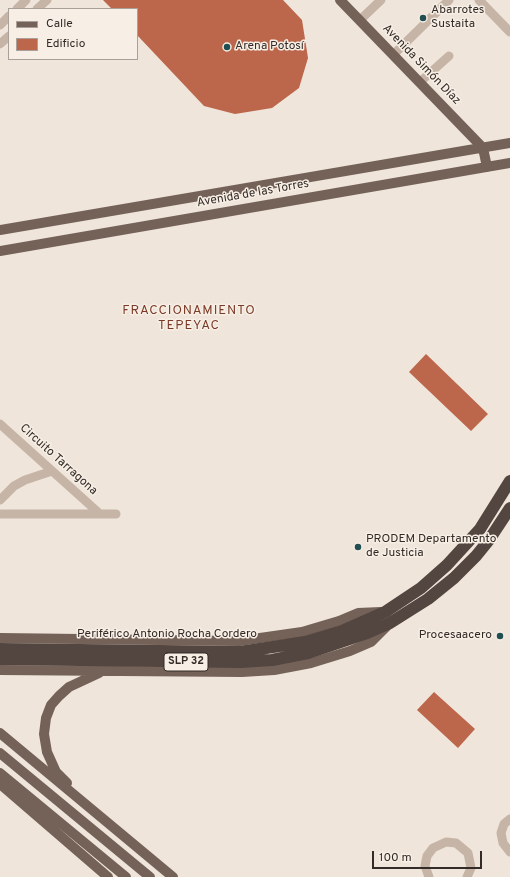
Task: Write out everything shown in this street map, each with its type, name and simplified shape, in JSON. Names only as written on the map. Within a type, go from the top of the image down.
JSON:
[{"type":"highway","name":"Periférico Antonio Rocha Cordero","points":[[387,617],[447,565],[480,529],[510,482]]},
{"type":"highway","name":"Periférico Antonio Rocha Cordero","points":[[0,659],[241,662],[272,660],[308,653],[428,599],[454,578],[489,540],[510,508]]},
{"type":"highway","name":"Periférico Antonio Rocha Cordero","points":[[0,649],[240,652],[305,642],[365,628]]},
{"type":"main road","name":"Avenida Simón Díaz","points":[[340,0],[483,148]]},
{"type":"main road","name":"Avenida de las Torres","points":[[0,230],[510,143]]},
{"type":"main road","points":[[483,148],[487,167]]},
{"type":"main road","name":"Avenida de las Torres","points":[[0,251],[510,163]]},
{"type":"main road","points":[[0,638],[239,641],[302,632],[339,621],[358,613],[387,617],[371,642],[350,651],[311,663],[274,670],[242,672],[0,670]]},
{"type":"main road","points":[[91,809],[56,772],[46,752],[44,734],[46,718],[51,705],[58,696],[76,683],[104,671]]},
{"type":"main road","points":[[0,734],[174,877]]},
{"type":"main road","points":[[0,753],[150,877]]},
{"type":"main road","points":[[0,773],[126,877]]},
{"type":"main road","points":[[0,784],[108,877]]},
{"type":"street","points":[[18,8],[26,0]]},
{"type":"street","points":[[38,8],[47,0]]},
{"type":"street","points":[[360,20],[381,0]]},
{"type":"street","points":[[393,54],[449,0]]},
{"type":"street","points":[[480,0],[510,32]]},
{"type":"street","points":[[0,25],[8,17]]},
{"type":"street","points":[[0,44],[8,37]]},
{"type":"street","points":[[420,82],[449,56]]},
{"type":"street","name":"Circuito Tarragona","points":[[1,426],[100,514]]},
{"type":"street","points":[[0,500],[14,486],[25,480],[52,472]]},
{"type":"street","name":"Circuito Tarragona","points":[[0,514],[116,514]]},
{"type":"street","points":[[510,818],[504,824],[501,833],[503,843],[510,852]]},
{"type":"street","points":[[429,877],[425,866],[427,856],[432,848],[446,842],[456,843],[468,853],[471,868],[467,877]]},
{"type":"building","name":"Arena Potosí","points":[[103,0],[283,0],[302,20],[308,58],[299,88],[272,108],[235,114],[204,106],[138,36],[138,8],[111,8]]},
{"type":"building","points":[[426,354],[488,414],[471,431],[409,372]]},
{"type":"building","points":[[434,692],[475,729],[458,748],[417,710]]},
{"type":"place","name":"Abarrotes Sustaita","points":[[423,18]]},
{"type":"place","name":"Arena Potosí","points":[[227,47]]},
{"type":"place","name":"PRODEM Departamento de Justicia","points":[[358,547]]},
{"type":"place","name":"Procesaacero","points":[[500,636]]},
{"type":"district","name":"FRACCIONAMIENTO TEPEYAC","points":[[189,318]]}]
